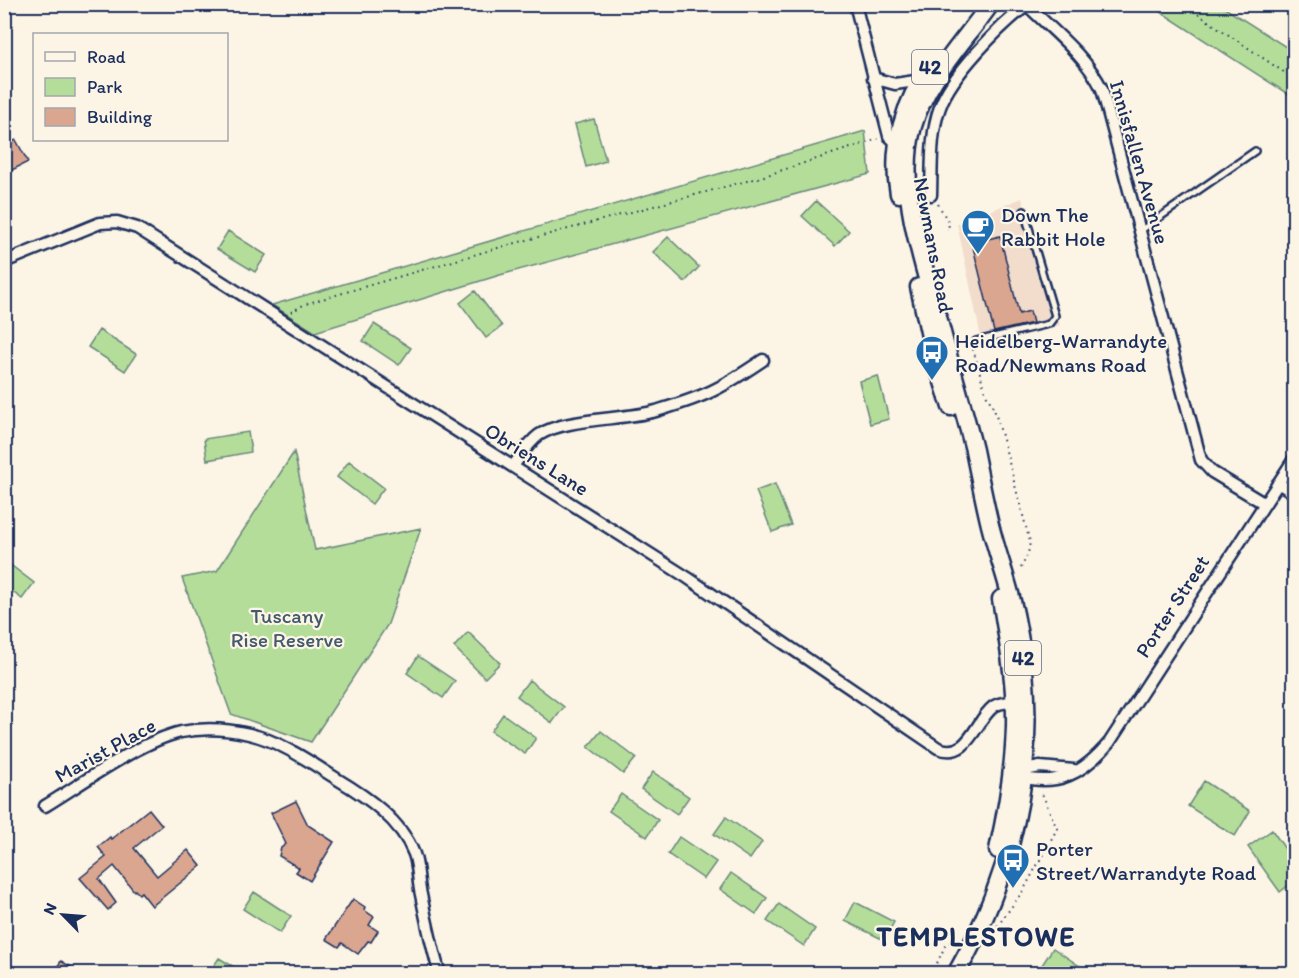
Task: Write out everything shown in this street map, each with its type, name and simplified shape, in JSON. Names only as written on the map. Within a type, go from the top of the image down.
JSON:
[{"type":"main road","name":"42","points":[[898,144],[907,108],[922,80],[953,39],[972,19],[990,5]]},
{"type":"main road","name":"42","points":[[898,144],[913,127],[919,109],[933,83],[990,5]]},
{"type":"main road","name":"Newmans Road","points":[[898,144],[908,176],[914,225],[973,448],[990,525],[1007,578],[1017,620],[1021,773]]},
{"type":"main road","name":"42","points":[[946,974],[988,885],[1021,773]]},
{"type":"main road","name":"42","points":[[956,974],[978,933],[1002,874],[1017,820],[1021,773]]},
{"type":"street","name":"Newmans Road","points":[[855,4],[873,78],[898,144]]},
{"type":"street","name":"Innisfallen Avenue","points":[[932,195],[935,124],[945,94],[978,53],[1016,14],[1028,5],[1083,62],[1097,80],[1107,105],[1201,460],[1212,472],[1265,504]]},
{"type":"street","points":[[873,78],[895,84],[922,80]]},
{"type":"street","name":"Obriens Lane","points":[[4,262],[100,223],[117,222],[137,228],[688,578],[938,748],[946,751],[956,750],[965,743],[993,706],[1020,700]]},
{"type":"street","points":[[513,466],[539,435],[551,429],[566,424],[622,418],[678,404],[716,389],[763,360]]},
{"type":"street","name":"Porter Street","points":[[1021,773],[1039,782],[1060,778],[1088,765],[1109,743],[1294,459]]},
{"type":"street","points":[[1278,483],[1294,493]]},
{"type":"street","name":"Marist Place","points":[[45,806],[150,744],[180,732],[230,730],[250,734],[292,751],[369,799],[397,826],[414,854],[430,945],[440,974]]},
{"type":"lane","points":[[1140,231],[1256,151]]},
{"type":"lane","points":[[976,341],[1049,324],[1055,316],[1024,211]]},
{"type":"path","points":[[1183,4],[1294,79]]},
{"type":"path","points":[[279,319],[305,304],[501,247],[758,178],[898,144]]},
{"type":"path","points":[[932,195],[949,224],[948,231]]},
{"type":"shaded area","points":[[1022,198],[1060,325],[983,347],[957,224]]},
{"type":"green space","points":[[1150,5],[1220,5],[1294,52],[1294,98]]},
{"type":"green space","points":[[594,119],[606,161],[586,167],[575,124]]},
{"type":"green space","points":[[865,131],[870,174],[500,275],[315,332],[272,305]]},
{"type":"green space","points":[[816,201],[849,231],[835,246],[802,216]]},
{"type":"green space","points":[[228,231],[266,255],[255,272],[217,249]]},
{"type":"green space","points":[[668,237],[699,267],[685,282],[653,252]]},
{"type":"green space","points":[[475,291],[502,326],[486,338],[460,303]]},
{"type":"green space","points":[[374,324],[411,348],[399,365],[363,341]]},
{"type":"green space","points":[[99,330],[136,354],[125,371],[88,347]]},
{"type":"green space","points":[[878,376],[889,419],[870,424],[859,381]]},
{"type":"green space","points":[[248,432],[251,452],[207,460],[204,439]]},
{"type":"green space","name":"Tuscany Rise Reserve","points":[[294,452],[315,550],[421,528],[388,624],[311,742],[231,714],[182,578],[217,571]]},
{"type":"green space","points":[[349,461],[384,488],[372,504],[337,477]]},
{"type":"green space","points":[[775,484],[791,525],[772,532],[756,491]]},
{"type":"green space","points":[[4,560],[34,583],[22,599],[5,586]]},
{"type":"green space","points":[[468,632],[500,663],[485,678],[454,647]]},
{"type":"green space","points":[[418,656],[455,681],[443,698],[407,673]]},
{"type":"green space","points":[[529,680],[564,707],[552,723],[517,696]]},
{"type":"green space","points":[[503,714],[536,738],[525,754],[491,731]]},
{"type":"green space","points":[[601,731],[636,758],[623,774],[588,747]]},
{"type":"green space","points":[[653,772],[689,797],[677,814],[641,789]]},
{"type":"green space","points":[[1204,781],[1250,811],[1235,836],[1188,806]]},
{"type":"green space","points":[[621,794],[658,820],[647,837],[609,811]]},
{"type":"green space","points":[[726,817],[762,842],[750,859],[714,834]]},
{"type":"green space","points":[[1272,830],[1294,862],[1294,881],[1280,892],[1248,847]]},
{"type":"green space","points":[[679,837],[716,862],[704,879],[668,854]]},
{"type":"green space","points":[[731,873],[767,898],[756,914],[720,889]]},
{"type":"green space","points":[[254,892],[291,916],[280,933],[243,909]]},
{"type":"green space","points":[[855,902],[894,922],[884,940],[845,921]]},
{"type":"green space","points":[[779,904],[815,929],[804,946],[767,921]]},
{"type":"green space","points":[[1053,948],[1090,973],[1054,973],[1042,965]]},
{"type":"green space","points":[[219,958],[244,973],[209,973]]},
{"type":"building","points":[[16,140],[28,162],[4,174],[4,146]]},
{"type":"building","points":[[1000,236],[1019,314],[1030,311],[1033,323],[994,332],[972,243]]},
{"type":"building","points":[[296,801],[308,825],[334,842],[310,881],[296,872],[299,868],[279,856],[281,848],[286,844],[271,813]]},
{"type":"building","points":[[149,809],[162,825],[134,848],[157,876],[188,850],[201,866],[152,906],[141,892],[139,894],[134,891],[114,866],[99,879],[116,903],[108,910],[80,878],[106,857],[98,847]]},
{"type":"building","points":[[353,899],[374,917],[369,925],[378,931],[371,942],[368,941],[358,954],[342,943],[339,947],[326,939]]},
{"type":"building","points":[[61,961],[71,967],[67,974],[53,974]]},
{"type":"place","name":"Down The Rabbit Hole","points":[[978,255]]},
{"type":"place","name":"Heidelberg-Warrandyte Road/Newmans Road","points":[[932,381]]},
{"type":"place","name":"Porter Street/Warrandyte Road","points":[[1013,889]]},
{"type":"district","name":"TEMPLESTOWE","points":[[976,936]]}]
